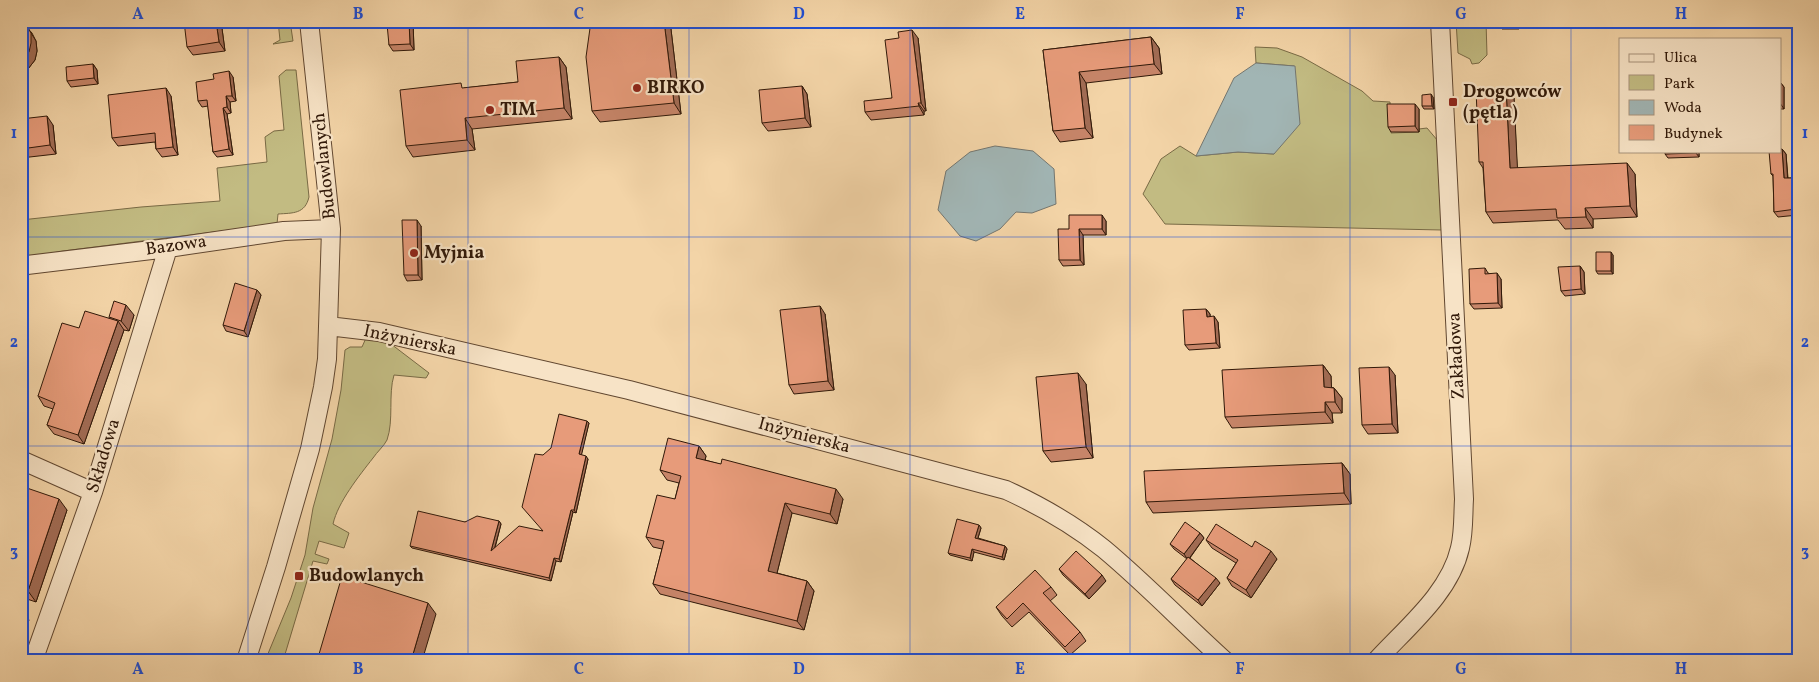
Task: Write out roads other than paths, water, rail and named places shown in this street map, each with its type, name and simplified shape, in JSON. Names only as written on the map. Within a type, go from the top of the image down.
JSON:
[{"type":"street","name":"Budowlanych","points":[[246,661],[276,567],[310,449],[327,359],[331,229],[309,21]]},
{"type":"street","name":"Zakładowa","points":[[1376,661],[1445,584],[1458,555],[1463,529],[1464,499],[1440,21]]},
{"type":"street","name":"Bazowa","points":[[21,268],[36,264],[168,248],[284,231],[331,229]]},
{"type":"street","name":"Składowa","points":[[33,661],[93,492],[168,248]]},
{"type":"street","name":"Inżynierska","points":[[328,326],[378,332],[564,375],[1006,490],[1038,505],[1103,549],[1224,661]]},
{"type":"street","points":[[21,460],[93,492]]},
{"type":"water","points":[[1256,63],[1295,66],[1300,124],[1274,154],[1238,152],[1196,156],[1234,78]]},
{"type":"water","points":[[995,146],[1033,151],[1054,169],[1056,204],[1032,213],[1016,212],[1000,229],[976,241],[960,236],[938,210],[946,171],[970,152]]},
{"type":"place","name":"BIRKO","points":[[637,88]]},
{"type":"place","name":"Drogowców (pętla)","points":[[1453,102]]},
{"type":"place","name":"TIM","points":[[490,110]]},
{"type":"place","name":"Myjnia","points":[[414,253]]},
{"type":"place","name":"Budowlanych","points":[[299,576]]}]
